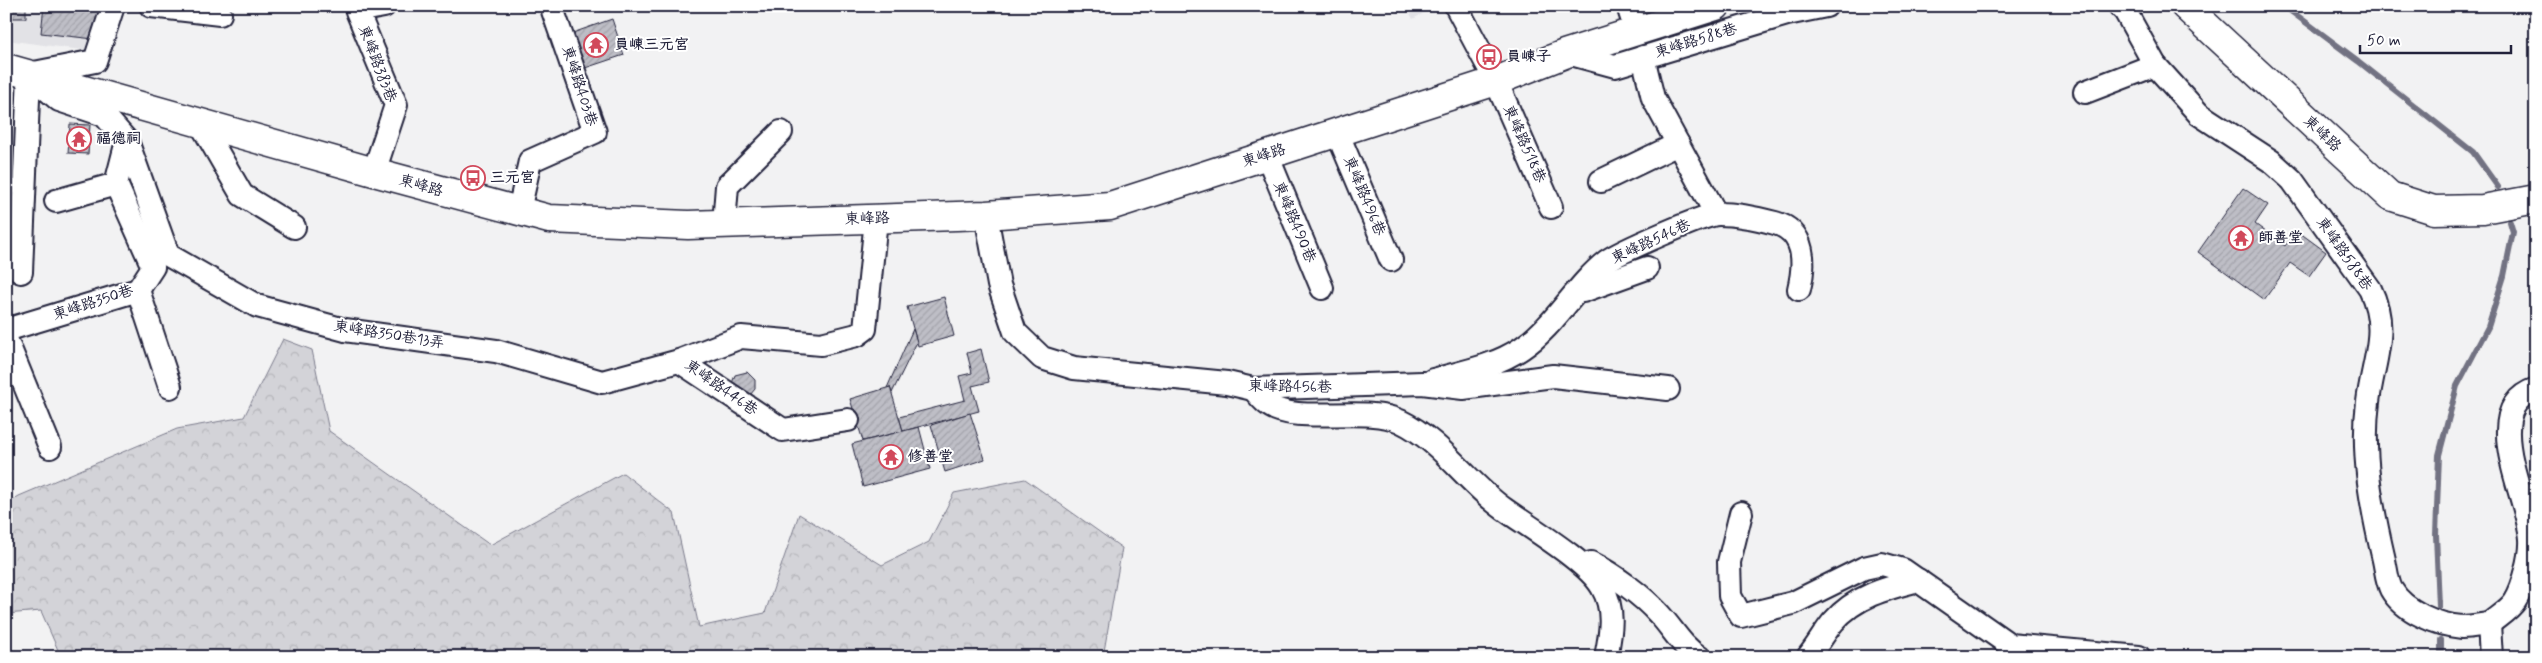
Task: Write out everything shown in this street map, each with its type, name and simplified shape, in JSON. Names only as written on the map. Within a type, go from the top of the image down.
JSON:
[{"type":"main road","name":"東峰路","points":[[18,71],[201,124],[549,219],[615,224],[724,224],[986,215],[1110,206],[1496,81],[1567,53],[1632,19],[1716,6]]},
{"type":"main road","name":"東峰路","points":[[2185,6],[2390,196],[2434,210],[2483,209],[2536,199]]},
{"type":"street","points":[[18,71],[95,61],[113,6]]},
{"type":"street","points":[[151,6],[220,14]]},
{"type":"street","name":"東峰路383巷","points":[[374,172],[396,105],[357,11],[384,6]]},
{"type":"street","name":"東峰路518巷","points":[[1456,6],[1496,81],[1552,207]]},
{"type":"street","name":"東峰路588巷","points":[[1567,53],[1615,66],[1787,14],[1826,6]]},
{"type":"street","name":"東峰路588巷","points":[[2120,6],[2125,11],[2155,64],[2199,114],[2271,161],[2292,180],[2370,288],[2377,304],[2381,327],[2368,403],[2366,448],[2372,502],[2391,589],[2406,606],[2426,618],[2462,626],[2489,624]]},
{"type":"street","name":"東峰路403巷","points":[[519,211],[530,161],[595,132],[553,11]]},
{"type":"street","points":[[1643,57],[1653,98],[1716,214],[1746,216],[1778,224],[1794,234],[1802,252],[1804,270],[1799,289]]},
{"type":"street","points":[[2085,92],[2155,64]]},
{"type":"street","points":[[18,71],[59,100],[104,115],[126,141],[116,184],[56,202]]},
{"type":"street","points":[[18,71],[21,272]]},
{"type":"street","points":[[201,124],[242,195],[294,227]]},
{"type":"street","points":[[724,224],[727,186],[781,132]]},
{"type":"street","name":"東峰路496巷","points":[[1337,132],[1391,260]]},
{"type":"street","name":"東峰路350巷13弄","points":[[126,141],[168,254],[257,306],[345,330],[496,351],[602,382],[679,361]]},
{"type":"street","points":[[1601,181],[1678,144]]},
{"type":"street","name":"東峰路490巷","points":[[1267,155],[1322,288]]},
{"type":"street","name":"東峰路350巷","points":[[6,330],[138,290],[153,267],[116,184]]},
{"type":"street","name":"東峰路546巷","points":[[1422,383],[1491,364],[1510,356],[1552,324],[1577,292],[1607,261],[1652,238],[1716,214]]},
{"type":"street","name":"東峰路456巷","points":[[986,215],[999,285],[1015,332],[1042,358],[1074,368],[1227,383],[1253,389],[1422,383],[1463,388],[1553,376],[1668,389]]},
{"type":"street","name":"東峰路446巷","points":[[679,361],[741,337],[821,344],[857,336],[865,329],[876,219]]},
{"type":"street","points":[[1577,292],[1647,268]]},
{"type":"street","points":[[138,290],[170,387]]},
{"type":"street","points":[[6,339],[50,447]]},
{"type":"street","name":"東峰路446巷","points":[[679,361],[783,430],[848,420]]},
{"type":"street","points":[[1253,389],[1269,406],[1285,413],[1381,416],[1400,421],[1433,442],[1502,508],[1553,542],[1607,571],[1658,613],[1687,650],[1699,657]]},
{"type":"street","points":[[2491,657],[2489,624],[2514,602],[2528,567],[2531,540],[2528,516],[2514,471],[2507,440],[2508,418],[2516,403],[2536,389]]},
{"type":"street","points":[[1742,513],[1729,562],[1730,596],[1741,616],[1793,603],[1864,568],[1882,564],[1903,570],[2010,644],[2139,657]]},
{"type":"street","points":[[1553,542],[1601,584],[1609,601],[1612,617],[1606,657]]},
{"type":"street","points":[[1808,657],[1833,621],[1854,603],[1886,588],[1918,580]]},
{"type":"shaded area","points":[[6,6],[105,6],[97,52],[6,40]]},
{"type":"shaded area","points":[[1406,6],[1436,6],[1413,19]]},
{"type":"green space","points":[[283,339],[312,350],[329,431],[490,545],[623,473],[674,513],[699,627],[765,613],[799,514],[882,565],[929,542],[954,493],[1025,479],[1122,548],[1103,657],[61,657],[41,611],[6,614],[6,504],[19,496],[177,429],[244,417]]},
{"type":"building","points":[[6,6],[26,6],[26,18],[6,18]]},
{"type":"building","points":[[44,6],[101,6],[94,39],[41,33]]},
{"type":"building","name":"員崠三元宮","points":[[612,19],[624,55],[579,70],[567,35]]},
{"type":"building","name":"福德祠","points":[[70,124],[90,125],[88,154],[68,153]]},
{"type":"building","name":"師善堂","points":[[2243,188],[2268,205],[2255,224],[2285,246],[2296,230],[2326,252],[2309,276],[2290,263],[2264,300],[2198,252]]},
{"type":"building","points":[[944,297],[954,336],[918,346],[907,307]]},
{"type":"building","points":[[913,329],[917,342],[892,393],[890,387],[887,388]]},
{"type":"building","points":[[981,349],[989,382],[972,386],[979,411],[903,431],[899,417],[965,400],[959,376],[972,373],[967,353]]},
{"type":"building","points":[[747,372],[755,380],[755,389],[750,395],[731,386],[735,375]]},
{"type":"building","points":[[890,387],[903,431],[863,441],[850,399]]},
{"type":"building","points":[[970,413],[985,459],[945,472],[931,425]]},
{"type":"building","name":"修善堂","points":[[919,427],[930,469],[863,487],[852,444]]},
{"type":"waterway","points":[[2284,6],[2358,61],[2473,152],[2498,187]]},
{"type":"waterway","points":[[2439,606],[2436,535],[2439,455],[2457,386],[2488,327],[2504,276],[2513,232],[2510,222]]},
{"type":"waterway","points":[[2441,640],[2441,657]]},
{"type":"place","name":"員崠三元宮","points":[[596,45]]},
{"type":"place","name":"員崠子","points":[[1489,57]]},
{"type":"place","name":"福德祠","points":[[79,139]]},
{"type":"place","name":"三元宮","points":[[473,178]]},
{"type":"place","name":"師善堂","points":[[2241,238]]},
{"type":"place","name":"修善堂","points":[[891,457]]}]
